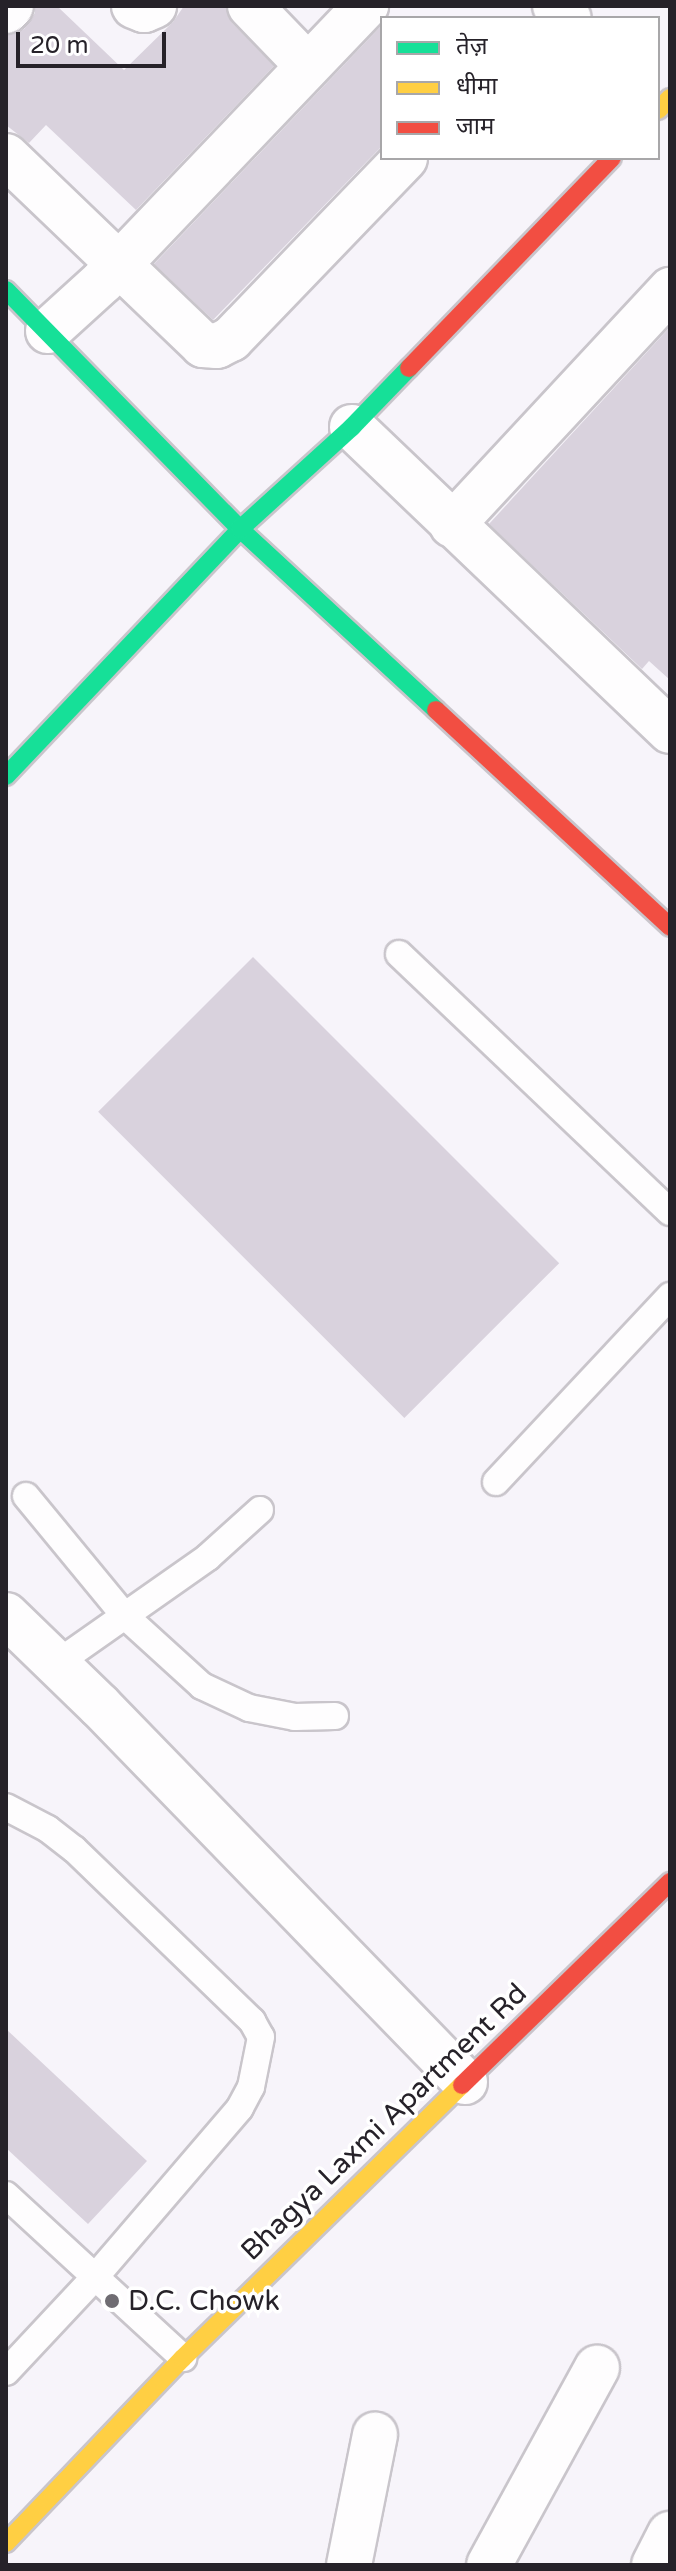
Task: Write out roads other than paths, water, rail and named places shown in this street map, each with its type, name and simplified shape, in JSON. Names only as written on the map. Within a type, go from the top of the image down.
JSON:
[{"type":"street","points":[[6,11],[11,6]]},
{"type":"street","points":[[134,6],[144,10],[154,6]]},
{"type":"street","points":[[250,6],[308,66]]},
{"type":"street","points":[[48,331],[118,264],[366,6]]},
{"type":"street","points":[[6,156],[203,345],[217,346],[231,339],[403,160]]},
{"type":"street","points":[[6,776],[240,529],[352,427],[610,160]]},
{"type":"street","points":[[6,290],[240,529],[670,927]]},
{"type":"street","points":[[452,525],[670,290]]},
{"type":"street","points":[[352,427],[670,731]]},
{"type":"street","points":[[6,1615],[465,2082]]},
{"type":"street","name":"Bhagya Laxmi Apartment Rd","points":[[6,2543],[183,2358],[670,1882]]},
{"type":"street","points":[[489,2565],[597,2368]]},
{"type":"street","points":[[349,2565],[375,2435]]},
{"type":"street","points":[[654,2565],[670,2534]]},
{"type":"lane","points":[[399,954],[670,1212]]},
{"type":"lane","points":[[496,1482],[670,1296]]},
{"type":"lane","points":[[26,1496],[125,1616],[202,1686],[249,1708],[295,1717],[335,1716]]},
{"type":"lane","points":[[56,1664],[208,1557],[260,1510]]},
{"type":"lane","points":[[6,1807],[48,1829],[74,1849],[252,2021],[261,2037],[251,2087],[240,2108],[95,2277],[6,2372]]},
{"type":"lane","points":[[6,2195],[183,2358]]},
{"type":"place","name":"D.C. Chowk","points":[[112,2301]]}]
